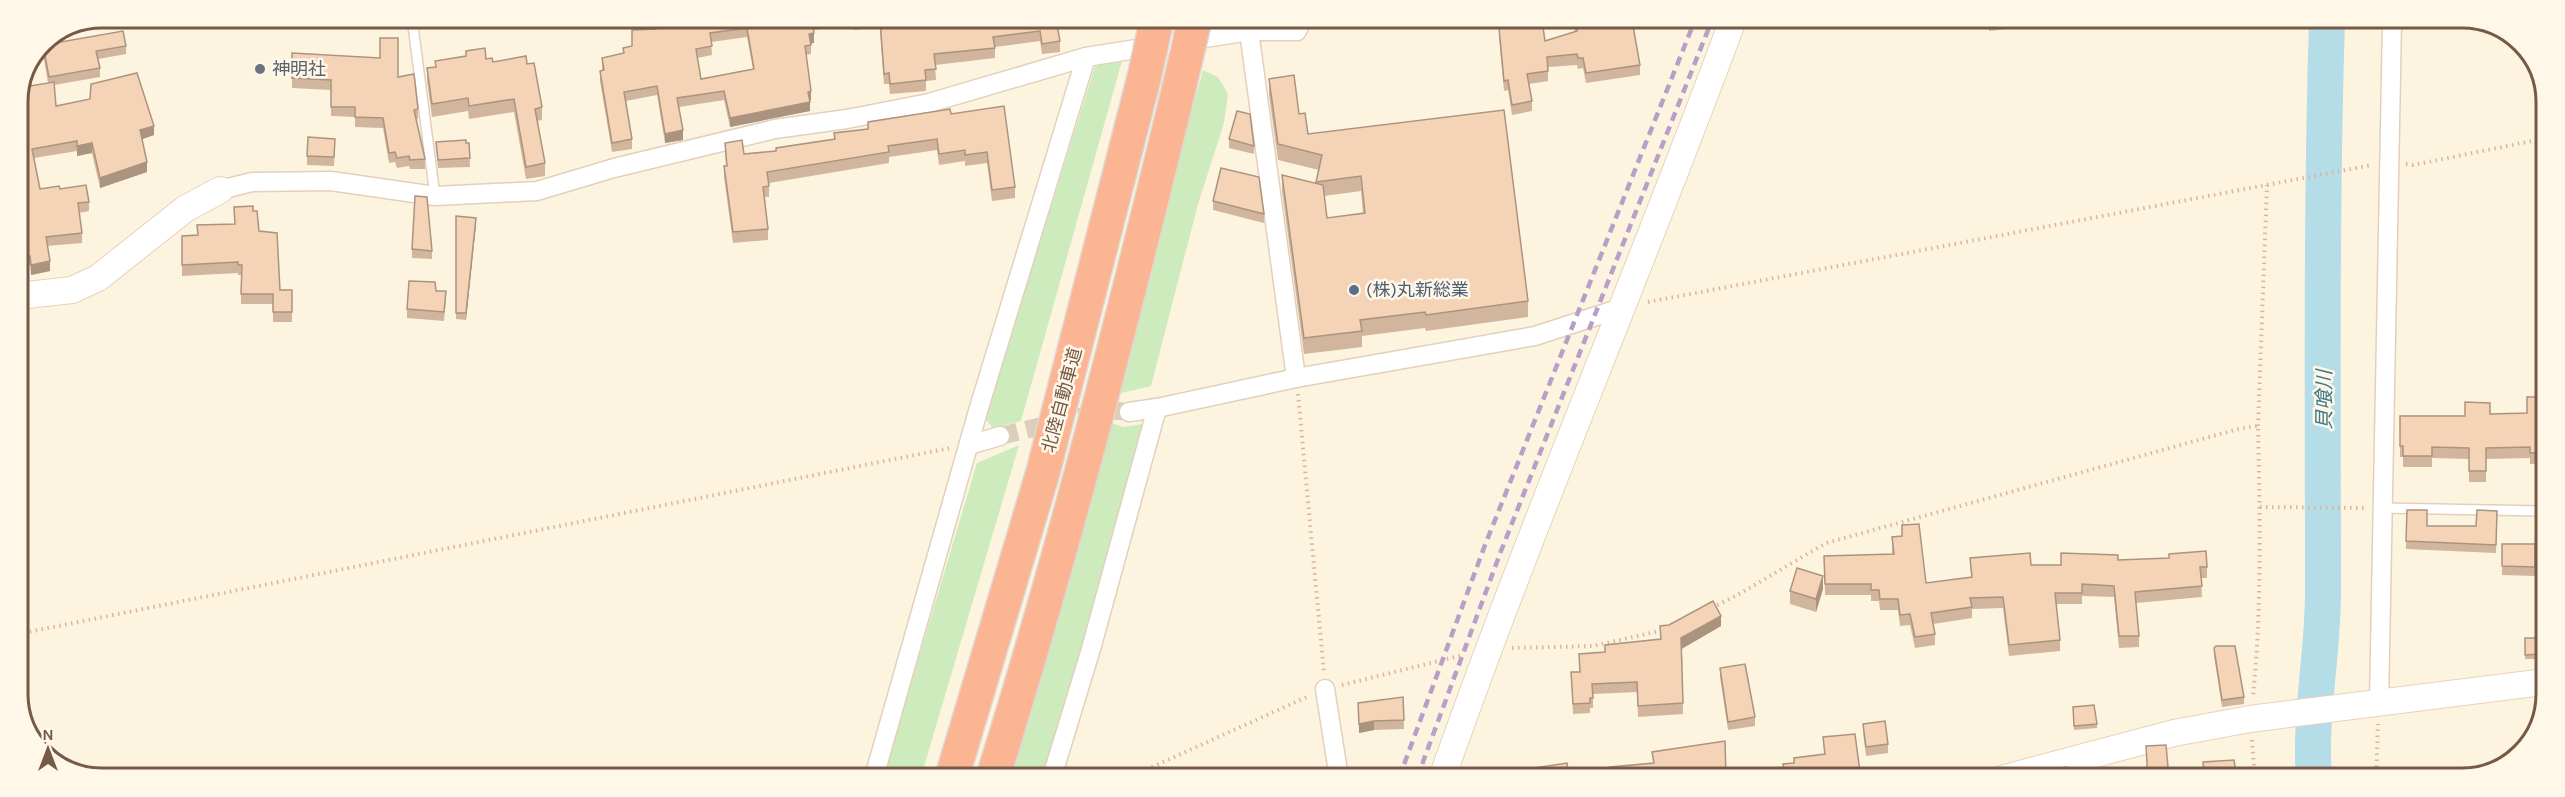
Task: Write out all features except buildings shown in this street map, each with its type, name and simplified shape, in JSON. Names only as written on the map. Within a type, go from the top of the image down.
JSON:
[{"type":"highway","name":"北陸自動車道","points":[[955,768],[1044,472],[1155,28]]},
{"type":"highway","name":"北陸自動車道","points":[[996,768],[1025,675],[1080,480],[1193,28]]},
{"type":"street","points":[[29,295],[72,290],[98,278],[185,209],[220,190],[252,182],[331,182],[435,196],[537,191],[614,168],[775,129],[847,120],[929,103],[1086,57],[1249,31],[1297,31],[1299,28]]},
{"type":"street","points":[[1446,768],[1488,649],[1624,307],[1730,28]]},
{"type":"street","points":[[2373,703],[2382,163],[2392,28]]},
{"type":"street","points":[[1249,31],[1296,378]]},
{"type":"street","points":[[877,768],[969,445],[1086,57]]},
{"type":"street","points":[[1129,412],[1296,378],[1535,336],[1624,307]]},
{"type":"street","points":[[1055,768],[1091,650],[1157,408]]},
{"type":"street","points":[[969,445],[1000,436]]},
{"type":"street","points":[[2043,768],[2174,733],[2256,719],[2536,683]]},
{"type":"street","points":[[1325,689],[1337,768]]},
{"type":"lane","points":[[413,28],[435,196]]},
{"type":"lane","points":[[2378,508],[2536,511]]},
{"type":"path","points":[[1624,307],[2268,185],[2279,181],[2382,163],[2413,165],[2536,140]]},
{"type":"path","points":[[2255,768],[2260,507],[2258,426],[2268,185]]},
{"type":"path","points":[[1296,378],[1325,689]]},
{"type":"path","points":[[1711,608],[1826,543],[2242,428],[2258,426]]},
{"type":"path","points":[[29,632],[969,445]]},
{"type":"path","points":[[2260,507],[2378,508]]},
{"type":"path","points":[[1150,768],[1325,689],[1488,649],[1593,646],[1670,629]]},
{"type":"path","points":[[2373,703],[2376,768]]},
{"type":"green space","points":[[1122,61],[1021,421],[993,428],[985,419],[1095,66]]},
{"type":"green space","points":[[1203,70],[1218,77],[1228,94],[1224,123],[1198,204],[1151,386],[1113,395],[1115,382]]},
{"type":"green space","points":[[1108,422],[1124,427],[1143,424],[1083,648],[1046,768],[1014,768]]},
{"type":"green space","points":[[1019,445],[924,768],[886,768],[977,463]]},
{"type":"waterway","name":"貝喰川","points":[[2314,768],[2313,732],[2323,593],[2323,235],[2327,28]]},
{"type":"tunnel","points":[[1000,436],[1109,410],[1129,412]]},
{"type":"railway","points":[[1403,768],[1485,545],[1692,28]]},
{"type":"railway","points":[[1421,768],[1501,551],[1709,28]]},
{"type":"place","name":"神明社","points":[[260,69]]},
{"type":"place","name":"(株)丸新総業","points":[[1354,290]]}]
